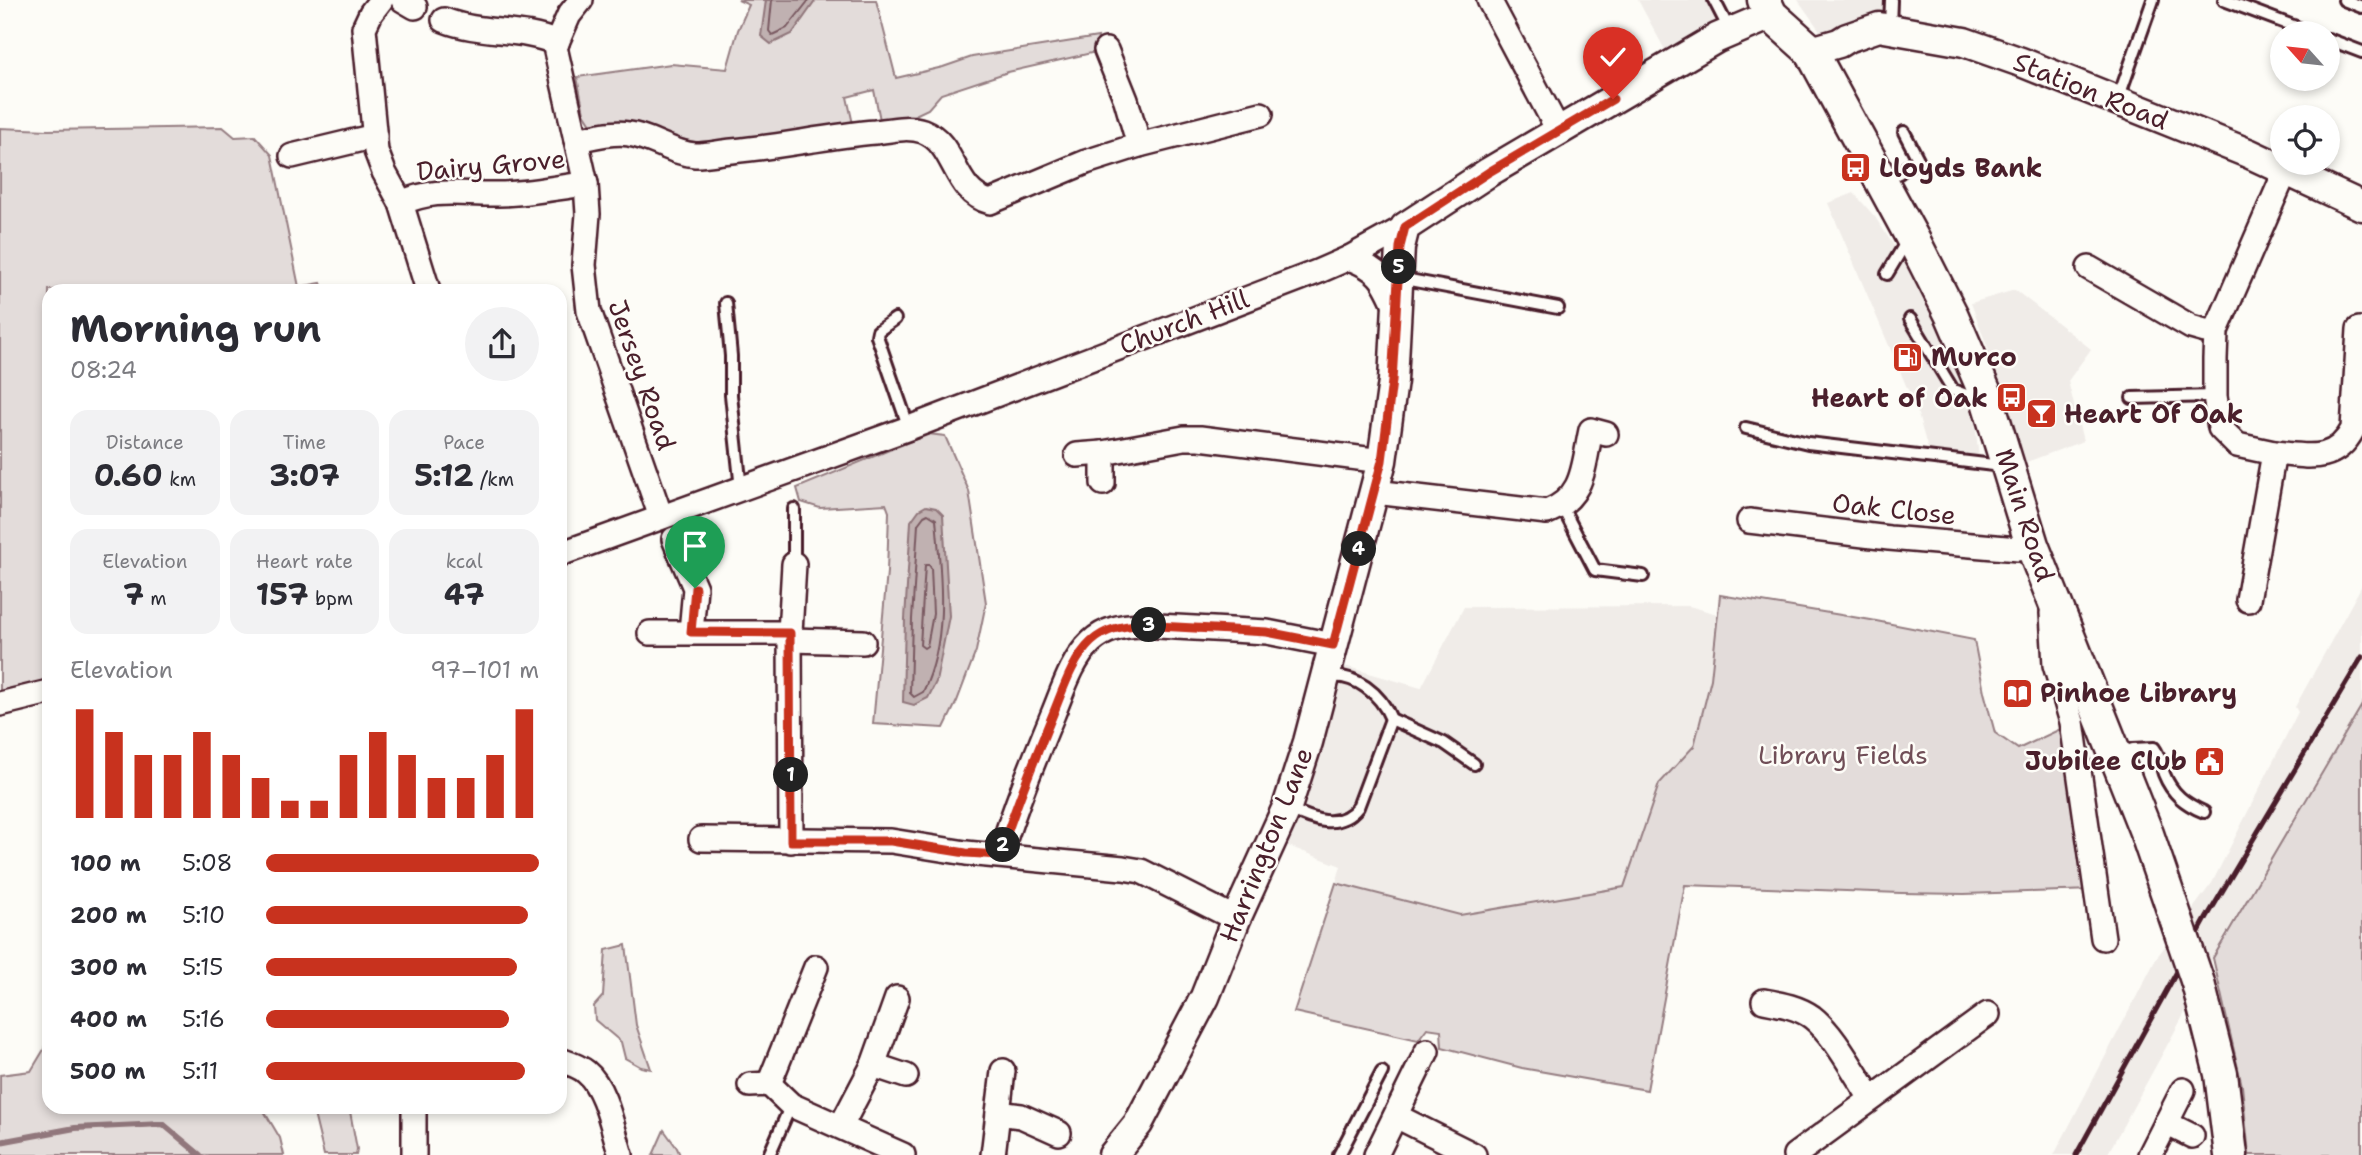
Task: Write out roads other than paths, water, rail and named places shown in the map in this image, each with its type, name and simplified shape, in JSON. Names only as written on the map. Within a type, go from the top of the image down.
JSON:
[{"type":"main road","name":"Main Road","points":[[1768,8],[1811,51],[1915,243],[1952,316],[1986,396],[2032,545],[2147,834],[2201,989],[2221,1074],[2231,1155]]},
{"type":"street","name":"Dairy Grove","points":[[381,0],[364,28],[376,151],[401,202],[426,284]]},
{"type":"street","points":[[444,20],[499,32],[528,33],[556,43],[569,15],[582,0]]},
{"type":"street","points":[[1489,0],[1558,130]]},
{"type":"street","name":"Church Hill","points":[[567,551],[909,428],[1349,258],[1405,227],[1558,130],[1768,8]]},
{"type":"street","name":"Station Road","points":[[1811,51],[1839,43],[1871,29],[1890,14],[2021,62],[2270,164]]},
{"type":"street","name":"Jersey Road","points":[[556,43],[586,184],[588,214],[584,265],[589,311],[661,517]]},
{"type":"street","points":[[1106,50],[1126,100],[1139,145]]},
{"type":"street","points":[[576,140],[630,134],[696,155],[907,128],[936,138],[950,156],[958,177],[972,194],[990,202],[1086,162],[1139,145],[1261,114]]},
{"type":"street","points":[[292,156],[374,136]]},
{"type":"street","points":[[2284,175],[2216,331],[2217,421],[2225,435],[2247,448],[2274,453],[2316,457],[2338,449],[2353,429],[2360,341]]},
{"type":"street","name":"Station Road","points":[[2297,175],[2362,206]]},
{"type":"street","name":"Dairy Grove","points":[[401,202],[420,194],[439,192],[502,194],[586,184]]},
{"type":"street","name":"Harrington Lane","points":[[1113,1155],[1138,1124],[1205,998],[1236,919],[1287,807],[1308,742],[1382,461],[1392,381],[1400,247],[1405,227]]},
{"type":"street","name":"Harrington Lane","points":[[1349,258],[1377,271],[1396,307]]},
{"type":"street","points":[[2089,268],[2191,327],[2216,331]]},
{"type":"street","points":[[1375,492],[1542,513],[1562,505],[1572,497],[1578,486],[1591,430],[1606,433]]},
{"type":"street","points":[[1077,455],[1200,438],[1382,461]]},
{"type":"street","points":[[1103,453],[1103,483]]},
{"type":"street","points":[[2248,600],[2274,453]]},
{"type":"street","name":"Oak Close","points":[[1749,521],[2018,550],[2032,545]]},
{"type":"street","points":[[674,538],[695,588],[691,632]]},
{"type":"street","points":[[791,841],[791,636],[794,564]]},
{"type":"street","points":[[2050,590],[2055,664],[2072,722],[2103,938]]},
{"type":"street","points":[[1000,855],[1014,808],[1066,683],[1082,652],[1101,634],[1121,626],[1140,625],[1267,632],[1333,645]]},
{"type":"street","points":[[650,633],[791,636],[863,642]]},
{"type":"street","points":[[0,704],[42,694]]},
{"type":"street","points":[[701,839],[891,841],[966,853],[1141,871],[1236,919]]},
{"type":"street","points":[[816,967],[759,1084],[792,1104],[903,1155]]},
{"type":"street","points":[[841,1126],[873,1065],[897,998]]},
{"type":"street","points":[[1764,1001],[1790,1007],[1812,1017],[1826,1031],[1871,1098]]},
{"type":"street","points":[[1795,1155],[1988,1014]]},
{"type":"street","points":[[1377,1155],[1427,1051]]},
{"type":"street","points":[[567,1063],[586,1072],[594,1081],[601,1093],[621,1155]]},
{"type":"street","points":[[873,1065],[906,1076]]},
{"type":"street","points":[[993,1155],[1003,1071]]},
{"type":"street","points":[[2150,1155],[2183,1090]]},
{"type":"street","points":[[998,1112],[1021,1116],[1059,1133]]},
{"type":"street","points":[[414,1114],[414,1155]]},
{"type":"street","points":[[1396,1116],[1474,1155]]},
{"type":"street","points":[[2166,1123],[2192,1136]]},
{"type":"lane","points":[[1714,0],[1730,31]]},
{"type":"lane","points":[[2117,102],[2154,0]]},
{"type":"lane","points":[[2224,0],[2252,4],[2287,21]]},
{"type":"lane","points":[[2344,0],[2362,7]]},
{"type":"lane","points":[[2340,44],[2362,52]]},
{"type":"lane","points":[[1882,181],[1918,159],[1904,132]]},
{"type":"lane","points":[[1887,274],[1902,249],[1915,243]]},
{"type":"lane","points":[[1398,277],[1558,308]]},
{"type":"lane","points":[[726,303],[732,356],[731,395],[741,489]]},
{"type":"lane","points":[[1910,318],[1953,390],[1971,397],[1986,396]]},
{"type":"lane","points":[[895,319],[878,331],[877,336],[909,428]]},
{"type":"lane","points":[[2132,398],[2215,396]]},
{"type":"lane","points":[[1746,428],[1808,443],[2009,466]]},
{"type":"lane","points":[[1562,505],[1595,570],[1643,576]]},
{"type":"lane","points":[[794,509],[794,564]]},
{"type":"lane","points":[[1287,807],[1332,822],[1343,821],[1351,816],[1358,807],[1391,719],[1387,709],[1356,680],[1342,675],[1325,678]]},
{"type":"lane","points":[[1391,719],[1444,743],[1474,764]]},
{"type":"lane","points":[[2114,754],[2133,749],[2154,748],[2175,794],[2188,806],[2204,812]]},
{"type":"lane","points":[[1339,1155],[1382,1072]]},
{"type":"lane","points":[[769,1155],[792,1104]]},
{"type":"water","points":[[766,0],[816,0],[792,34],[771,44],[761,36]]},
{"type":"water","points":[[926,506],[936,508],[943,515],[949,616],[936,682],[928,698],[914,705],[903,702],[905,619],[911,521],[919,510]]},
{"type":"waterway","points":[[0,1142],[75,1128],[163,1124],[200,1155]]},
{"type":"railway","points":[[2076,1155],[2207,917],[2362,657]]},
{"type":"place","name":"Lloyds Bank","points":[[1856,168]]},
{"type":"place","name":"Murco","points":[[1908,357]]},
{"type":"place","name":"Heart of Oak","points":[[2011,398]]},
{"type":"place","name":"Heart Of Oak","points":[[2041,414]]},
{"type":"place","name":"Pinhoe Library","points":[[2017,693]]},
{"type":"place","name":"Jubilee Club","points":[[2210,761]]},
{"type":"park label","name":"Library Fields","points":[[1843,755]]}]
